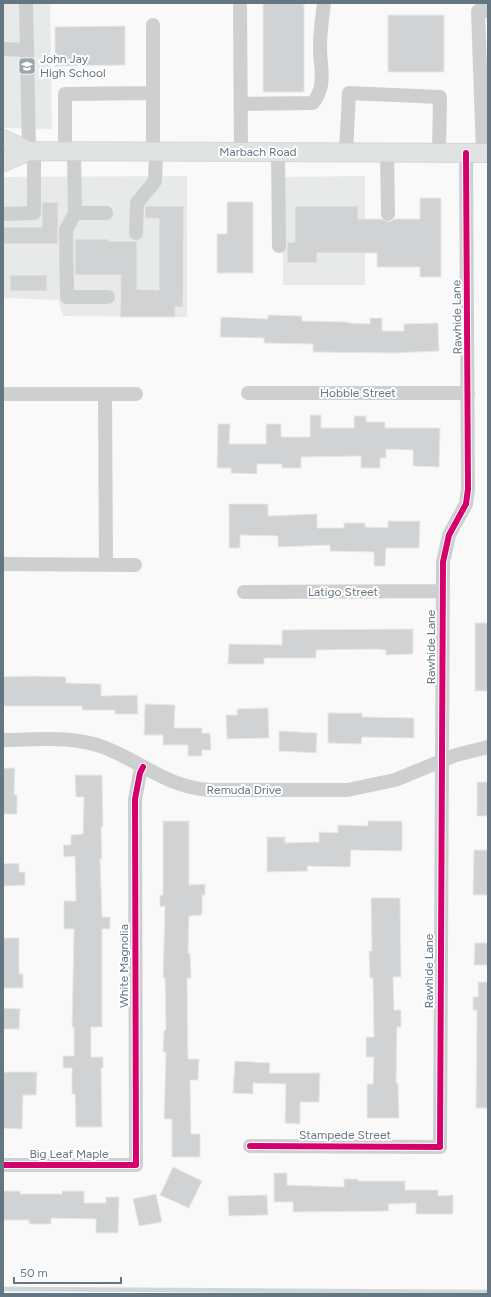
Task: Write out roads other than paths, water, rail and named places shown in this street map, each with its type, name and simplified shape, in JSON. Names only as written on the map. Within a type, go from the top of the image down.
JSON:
[{"type":"main road","name":"Marbach Road","points":[[3,139],[31,151]]},
{"type":"main road","name":"Marbach Road","points":[[3,162],[31,151],[479,153]]},
{"type":"street","points":[[3,214],[34,213],[26,3]]},
{"type":"street","points":[[240,3],[241,152]]},
{"type":"street","points":[[241,104],[304,104],[312,103],[316,99],[320,94],[321,84],[320,33],[324,3]]},
{"type":"street","name":"Rawhide Lane","points":[[440,1147],[442,591],[445,548],[454,526],[466,504],[468,490],[468,393],[479,153],[478,11],[488,11]]},
{"type":"street","points":[[136,233],[137,203],[155,180],[153,25]]},
{"type":"street","points":[[3,49],[27,50]]},
{"type":"street","points":[[108,297],[67,297],[66,230],[75,213],[65,94],[153,93]]},
{"type":"street","points":[[346,152],[348,93],[440,97],[439,153]]},
{"type":"street","points":[[278,152],[279,246]]},
{"type":"street","points":[[387,152],[388,214]]},
{"type":"street","points":[[75,213],[106,213]]},
{"type":"street","name":"Hobble Street","points":[[248,393],[468,393]]},
{"type":"street","points":[[3,394],[136,394]]},
{"type":"street","points":[[105,394],[106,565]]},
{"type":"street","points":[[3,564],[136,565]]},
{"type":"street","name":"Latigo Street","points":[[244,592],[442,591]]},
{"type":"street","name":"Remuda Drive","points":[[3,740],[79,740],[101,746],[130,759],[168,781],[192,789],[348,790],[394,780],[456,755],[488,747]]},
{"type":"street","name":"White Magnolia","points":[[136,1165],[135,799],[140,773],[143,767]]},
{"type":"street","name":"Stampede Street","points":[[250,1146],[440,1147]]},
{"type":"street","name":"Big Leaf Maple","points":[[3,1165],[136,1165]]},
{"type":"waterway","points":[[3,1289],[488,1292]]},
{"type":"place","name":"John Jay High School","points":[[27,66]]}]
